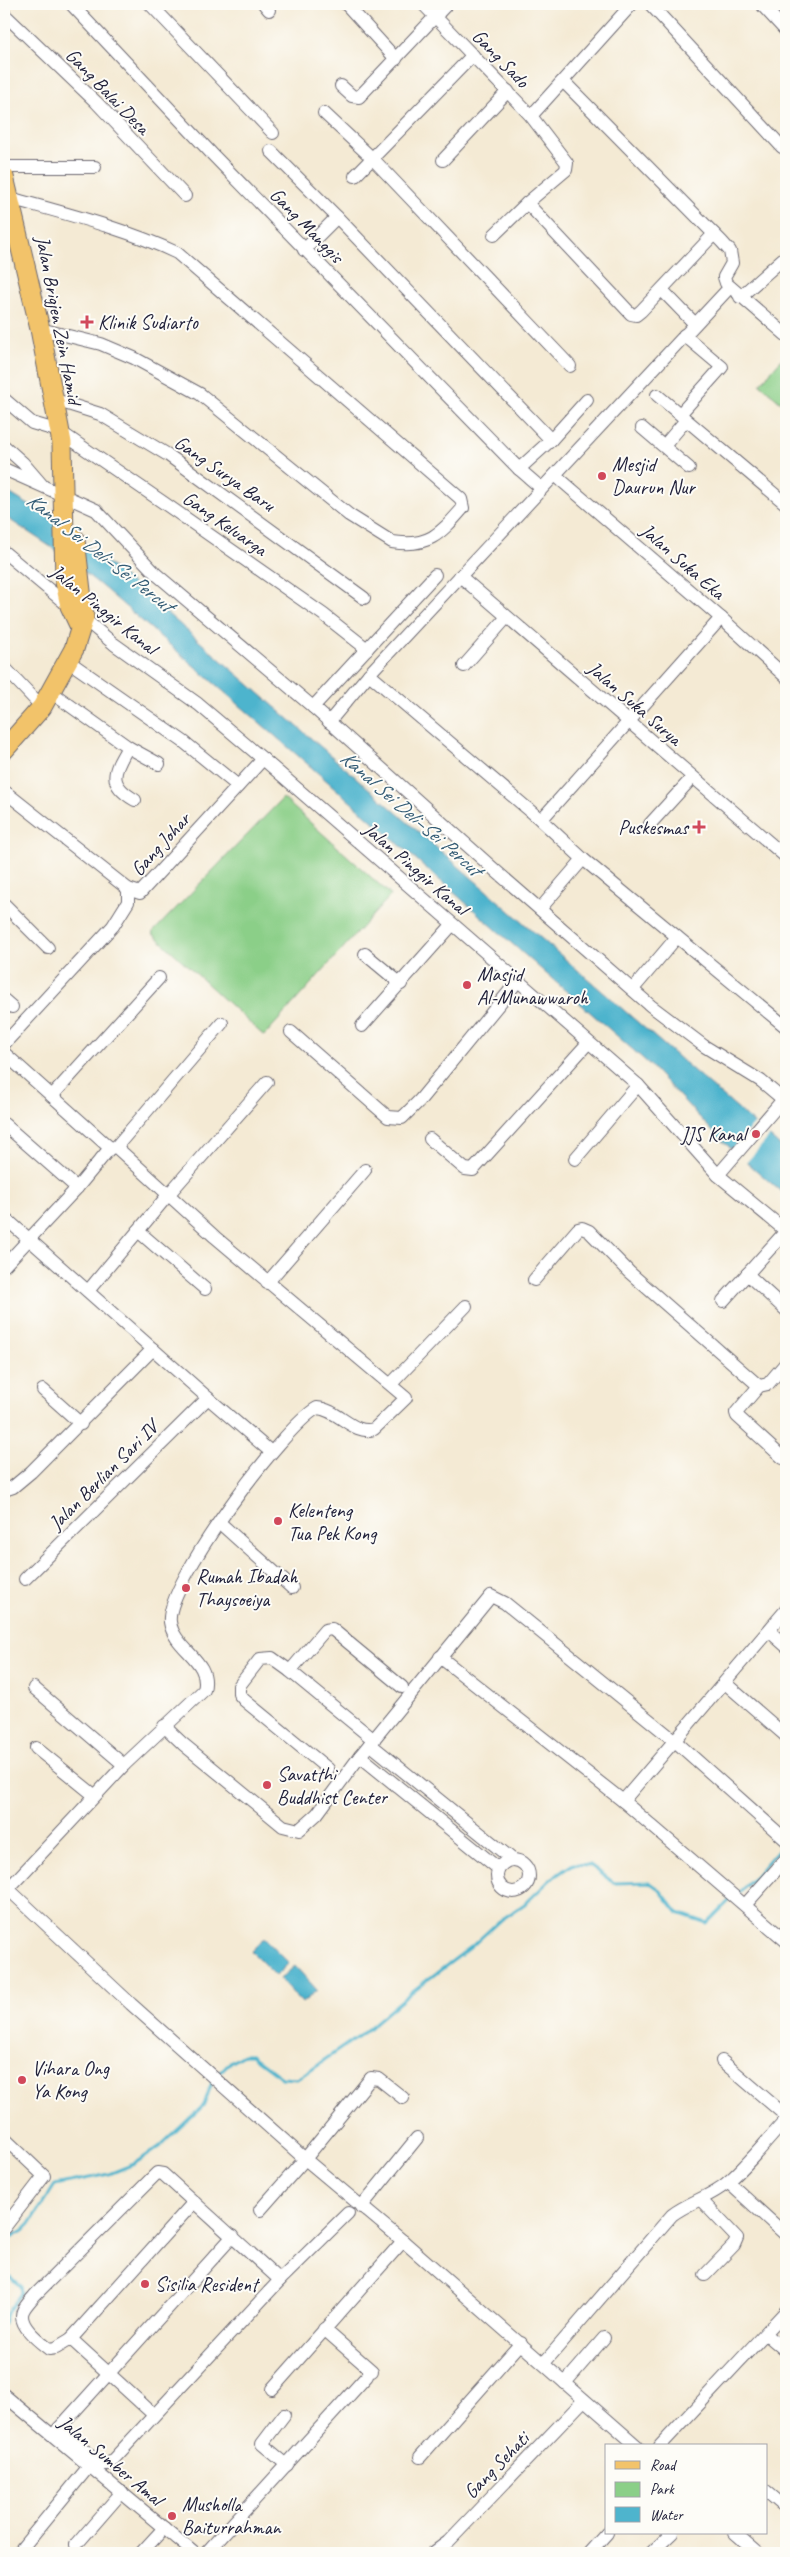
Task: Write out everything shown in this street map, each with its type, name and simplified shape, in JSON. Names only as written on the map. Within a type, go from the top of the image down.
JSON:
[{"type":"main road","name":"Jalan Brigjen Zein Hamid","points":[[4,177],[40,329],[62,443],[62,474],[68,500],[72,585],[78,617]]},
{"type":"main road","points":[[4,750],[46,699],[68,661],[78,617]]},
{"type":"street","name":"Gang Manggis","points":[[71,4],[304,250],[519,469],[541,488]]},
{"type":"street","points":[[150,4],[273,133]]},
{"type":"street","points":[[346,4],[396,59]]},
{"type":"street","name":"Gang Sado","points":[[423,4],[531,116],[567,163],[567,167],[528,204]]},
{"type":"street","points":[[341,86],[352,96],[359,97],[447,4]]},
{"type":"street","points":[[531,116],[564,82],[632,4]]},
{"type":"street","points":[[650,4],[782,147]]},
{"type":"street","points":[[761,4],[786,31]]},
{"type":"street","name":"Gang Balai Desa","points":[[4,14],[96,102],[185,196]]},
{"type":"street","points":[[355,176],[473,55]]},
{"type":"street","points":[[564,82],[730,251],[732,263],[724,277],[730,287],[786,336]]},
{"type":"street","points":[[442,160],[508,91]]},
{"type":"street","points":[[324,113],[373,158],[570,366]]},
{"type":"street","points":[[271,151],[551,440]]},
{"type":"street","points":[[4,167],[95,167]]},
{"type":"street","points":[[10,198],[151,241],[177,253],[461,499],[462,508],[440,534],[430,539],[401,544],[392,542],[349,514],[200,394],[134,358],[101,344],[40,329]]},
{"type":"street","points":[[494,235],[528,204],[631,314],[636,315],[714,234]]},
{"type":"street","points":[[304,250],[337,217]]},
{"type":"street","points":[[740,297],[786,256]]},
{"type":"street","points":[[329,722],[369,674],[684,334],[730,287]]},
{"type":"street","points":[[662,290],[695,324]]},
{"type":"street","points":[[664,446],[683,417],[722,367],[684,334]]},
{"type":"street","points":[[657,394],[786,504]]},
{"type":"street","name":"Gang Keluarga","points":[[4,398],[32,423],[59,431],[292,592],[367,650]]},
{"type":"street","name":"Gang Surya Baru","points":[[52,399],[100,414],[168,455],[364,598]]},
{"type":"street","points":[[519,469],[551,440],[587,400]]},
{"type":"street","points":[[642,428],[689,468]]},
{"type":"street","points":[[4,446],[45,487]]},
{"type":"street","points":[[4,469],[45,487],[68,500],[96,510],[156,574],[314,708],[540,910],[704,1046],[761,1081],[784,1100],[722,1171]]},
{"type":"street","name":"Jalan Suka Eka","points":[[554,475],[721,618],[786,677]]},
{"type":"street","name":"Jalan Pinggir Kanal","points":[[4,552],[78,617],[198,704],[263,759],[517,982],[638,1085],[722,1171],[786,1231]]},
{"type":"street","points":[[314,708],[434,575]]},
{"type":"street","name":"Jalan Suka Surya","points":[[460,576],[692,778],[786,857]]},
{"type":"street","points":[[464,666],[507,616]]},
{"type":"street","points":[[541,820],[630,723],[721,618]]},
{"type":"street","points":[[68,661],[184,742],[238,786]]},
{"type":"street","points":[[4,667],[46,699],[159,764]]},
{"type":"street","points":[[369,674],[541,820],[583,859],[786,1027]]},
{"type":"street","points":[[128,747],[117,767],[115,779],[116,786],[135,800]]},
{"type":"street","name":"Gang Johar","points":[[4,791],[128,889],[140,893],[263,759]]},
{"type":"street","points":[[650,824],[692,778]]},
{"type":"street","points":[[540,910],[583,859]]},
{"type":"street","points":[[4,1044],[113,926],[128,902],[128,889]]},
{"type":"street","points":[[4,904],[48,948]]},
{"type":"street","points":[[362,1026],[452,925]]},
{"type":"street","points":[[633,989],[677,937]]},
{"type":"street","points":[[365,954],[401,984]]},
{"type":"street","points":[[52,1096],[159,978]]},
{"type":"street","points":[[291,1032],[388,1117],[402,1118],[420,1100],[517,982]]},
{"type":"street","points":[[4,1266],[113,1148],[222,1023]]},
{"type":"street","points":[[430,1139],[465,1169],[473,1170],[588,1043]]},
{"type":"street","points":[[4,1053],[268,1283],[406,1398],[374,1429],[368,1431],[360,1430],[331,1412],[317,1408],[307,1414],[271,1452],[197,1552],[174,1595],[170,1612],[174,1635],[202,1668],[207,1680],[204,1690],[124,1765],[6,1887],[131,2004],[305,2159],[521,2343],[635,2444]]},
{"type":"street","points":[[88,1292],[168,1195],[267,1082]]},
{"type":"street","points":[[575,1159],[638,1085]]},
{"type":"street","points":[[4,1124],[77,1188]]},
{"type":"street","points":[[268,1283],[365,1170]]},
{"type":"street","points":[[4,1217],[271,1452]]},
{"type":"street","points":[[534,1280],[578,1229],[586,1229],[629,1272],[759,1386]]},
{"type":"street","points":[[138,1231],[205,1289]]},
{"type":"street","points":[[723,1301],[786,1231]]},
{"type":"street","points":[[747,1274],[786,1310]]},
{"type":"street","points":[[391,1384],[466,1306]]},
{"type":"street","points":[[4,1490],[13,1486],[31,1472],[153,1349]]},
{"type":"street","points":[[783,1458],[737,1416],[739,1408],[759,1386],[768,1384],[786,1363]]},
{"type":"street","points":[[43,1390],[80,1424]]},
{"type":"street","name":"Jalan Berlian Sari IV","points":[[25,1579],[208,1398]]},
{"type":"street","points":[[220,1523],[292,1588]]},
{"type":"street","points":[[164,1726],[183,1744],[283,1826],[295,1831],[299,1830],[317,1814],[360,1756],[491,1596],[498,1598],[674,1741],[771,1824],[786,1840]]},
{"type":"street","points":[[623,1801],[786,1610]]},
{"type":"street","points":[[290,1671],[325,1630],[332,1629],[402,1687]]},
{"type":"street","points":[[769,1631],[786,1646]]},
{"type":"street","points":[[440,1657],[623,1801],[721,1883],[786,1941]]},
{"type":"street","points":[[328,1769],[244,1700],[240,1694],[238,1686],[260,1659],[272,1658],[290,1671],[514,1860],[525,1866],[529,1878],[521,1890],[515,1892],[502,1888],[497,1875],[499,1869],[507,1861],[514,1860]]},
{"type":"street","points":[[725,1682],[786,1736]]},
{"type":"street","points":[[34,1688],[124,1765]]},
{"type":"street","points":[[36,1748],[94,1795]]},
{"type":"street","points":[[360,1756],[499,1869]]},
{"type":"street","points":[[744,1904],[786,1859]]},
{"type":"street","points":[[544,2363],[672,2215],[686,2205],[701,2200],[728,2182],[786,2118],[722,2061]]},
{"type":"street","points":[[260,2210],[305,2159],[371,2078],[378,2079],[403,2098]]},
{"type":"street","points":[[4,2138],[44,2176],[5,2222]]},
{"type":"street","points":[[361,2207],[417,2138]]},
{"type":"street","points":[[194,2202],[71,2339],[53,2349],[49,2349],[24,2325],[23,2311],[35,2295],[154,2175],[163,2174],[232,2236],[280,2280]]},
{"type":"street","points":[[728,2182],[786,2235]]},
{"type":"street","points":[[701,2200],[737,2238],[734,2245],[705,2275]]},
{"type":"street","points":[[232,2236],[106,2369],[52,2431],[101,2464],[105,2465],[113,2460],[153,2414],[280,2280],[348,2213]]},
{"type":"street","points":[[272,2390],[403,2241]]},
{"type":"street","points":[[662,2444],[786,2311]]},
{"type":"street","points":[[206,2553],[370,2373],[324,2329]]},
{"type":"street","points":[[766,2334],[786,2351]]},
{"type":"street","points":[[565,2383],[604,2338]]},
{"type":"street","points":[[71,2339],[153,2414]]},
{"type":"street","points":[[420,2457],[521,2343]]},
{"type":"street","name":"Jalan Sumber Amal","points":[[4,2395],[52,2431],[194,2553]]},
{"type":"street","name":"Gang Sehati","points":[[433,2553],[448,2542],[584,2400]]},
{"type":"street","points":[[284,2415],[262,2444],[287,2466]]},
{"type":"street","points":[[18,2553],[90,2465]]},
{"type":"street","points":[[76,2545],[122,2492]]},
{"type":"street","points":[[768,2493],[786,2508]]},
{"type":"street","points":[[141,2553],[164,2528]]},
{"type":"street","points":[[589,2553],[606,2534]]},
{"type":"street","points":[[651,2553],[671,2534]]},
{"type":"street","points":[[736,2534],[758,2553]]},
{"type":"green space","points":[[786,354],[786,396],[781,402],[760,384]]},
{"type":"green space","points":[[283,798],[391,895],[264,1036],[152,933]]},
{"type":"water","points":[[4,490],[57,522],[145,594],[786,1151],[786,1196],[720,1139],[649,1064],[311,767],[105,589],[63,555],[4,516]]},
{"type":"water","points":[[264,1938],[289,1963],[276,1976],[251,1951]]},
{"type":"water","points":[[295,1966],[317,1990],[302,2003],[280,1979]]},
{"type":"pier","points":[[756,1122],[771,1135],[745,1164],[730,1151]]},
{"type":"waterway","points":[[737,1894],[785,1842]]},
{"type":"waterway","points":[[217,2075],[228,2064],[243,2055],[251,2055],[282,2078],[297,2079],[363,2033],[414,1990],[471,1947],[498,1922],[526,1903],[551,1879],[573,1864],[590,1865],[614,1883],[649,1882],[659,1889],[678,1913],[707,1923],[732,1898]]},
{"type":"waterway","points":[[4,2242],[23,2231],[30,2224],[55,2185],[109,2174],[134,2164],[159,2147],[204,2105],[212,2082]]},
{"type":"waterway","points":[[4,2271],[20,2286],[21,2293],[7,2313],[4,2323]]},
{"type":"place","name":"Klinik Sudiarto","points":[[87,322]]},
{"type":"place","name":"Mesjid Daurun Nur","points":[[602,476]]},
{"type":"place","name":"Puskesmas","points":[[699,827]]},
{"type":"place","name":"Masjid Al-Munawwaroh","points":[[467,985]]},
{"type":"place","name":"JJS Kanal","points":[[756,1134]]},
{"type":"place","name":"Kelenteng Tua Pek Kong","points":[[278,1521]]},
{"type":"place","name":"Rumah Ibadah Thaysoeiya","points":[[186,1588]]},
{"type":"place","name":"Savatthi Buddhist Center","points":[[267,1785]]},
{"type":"place","name":"Vihara Ong Ya Kong","points":[[22,2080]]},
{"type":"place","name":"Sisilia Resident","points":[[145,2284]]},
{"type":"place","name":"Musholla Baiturrahman","points":[[172,2516]]},
{"type":"water label","name":"Kanal Sei Deli–Sei Percut","points":[[100,552]]},
{"type":"water label","name":"Kanal Sei Deli–Sei Percut","points":[[411,813]]}]
